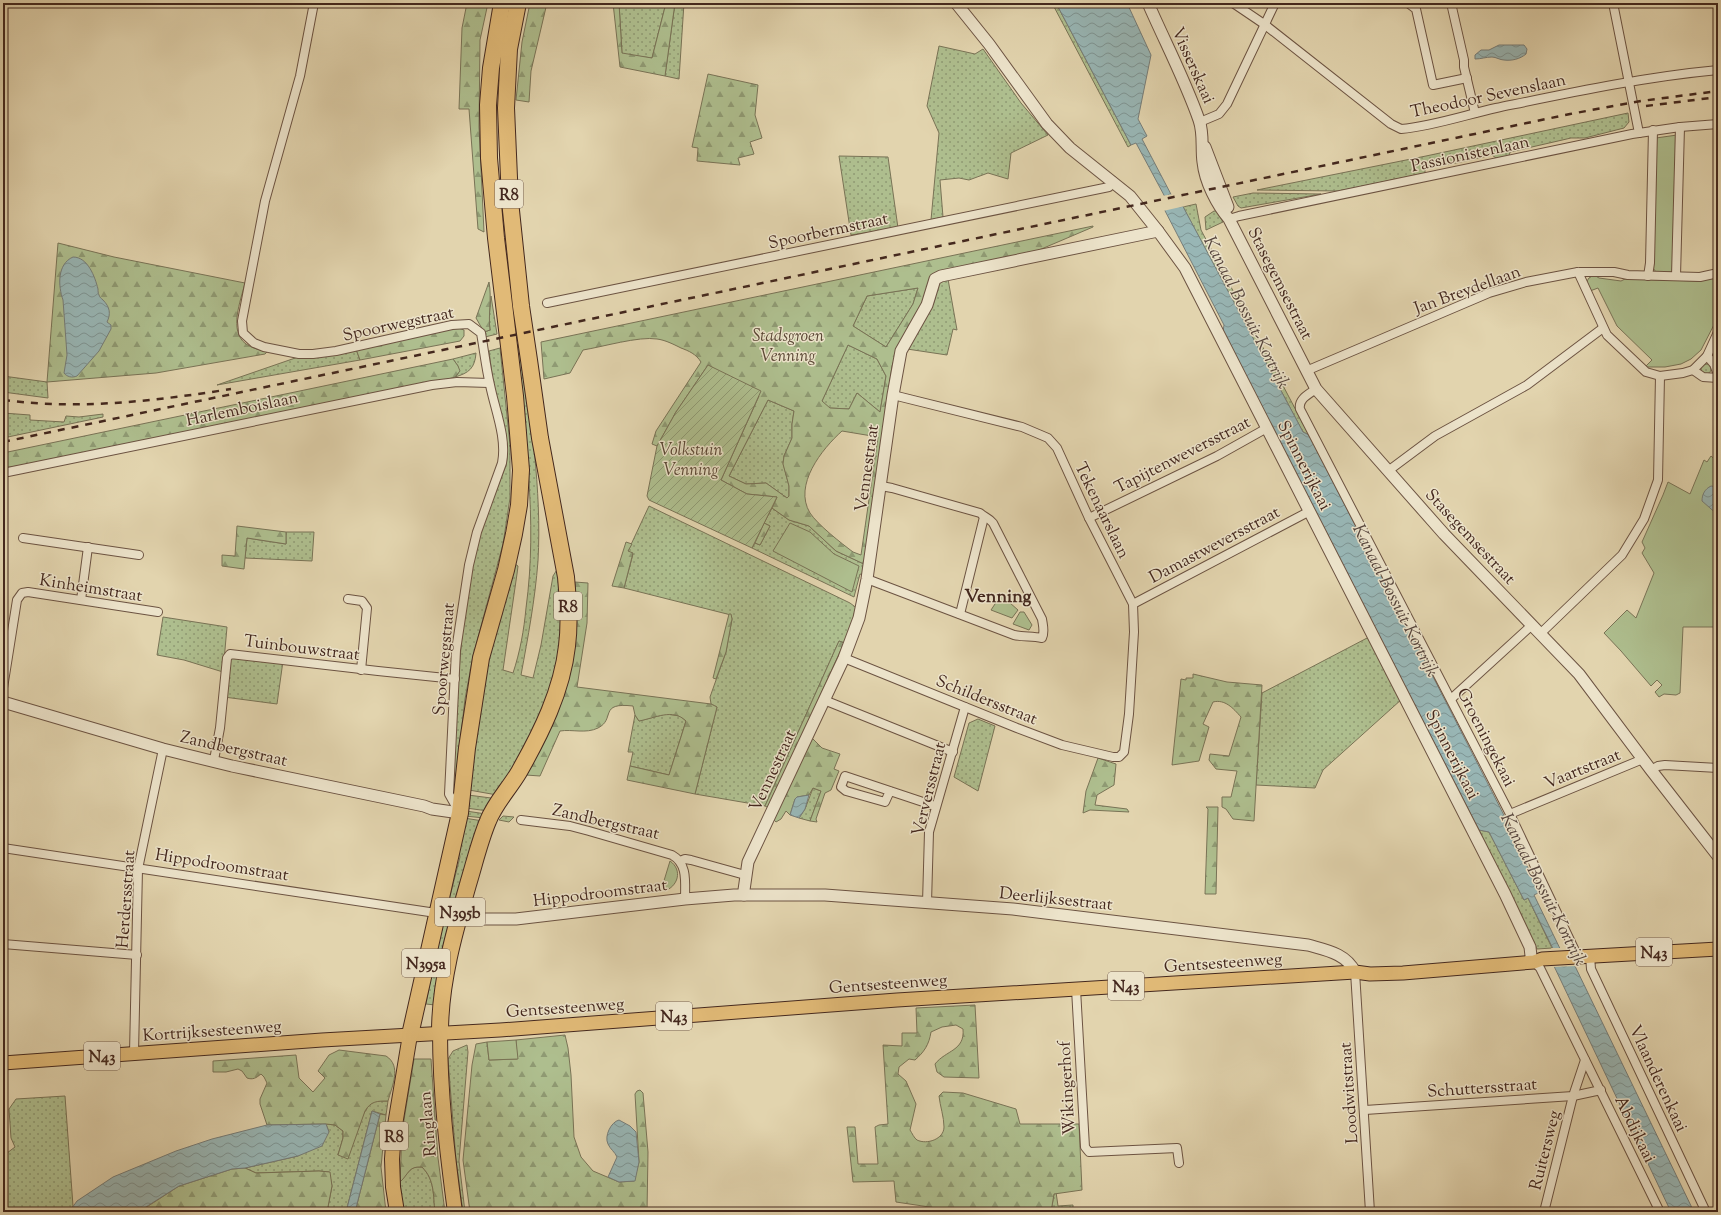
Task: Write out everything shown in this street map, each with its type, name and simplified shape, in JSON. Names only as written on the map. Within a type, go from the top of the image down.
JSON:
[{"type":"highway","name":"R8","points":[[460,813],[467,748],[481,658],[506,570],[514,534],[521,470],[515,396],[496,238],[489,158],[489,98],[494,46],[502,3]]},
{"type":"highway","name":"R8","points":[[492,813],[518,773],[547,719],[562,673],[567,646],[568,622],[566,577],[540,438],[521,306],[510,201],[506,108],[509,49],[518,3]]},
{"type":"highway","name":"N395a","points":[[417,1034],[436,914],[460,813]]},
{"type":"highway","name":"N395b","points":[[440,1032],[441,1010],[448,961],[459,916],[482,837],[492,813]]},
{"type":"highway","name":"Ringlaan","points":[[440,1032],[440,1064],[447,1150],[455,1212]]},
{"type":"highway","name":"Ringlaan","points":[[397,1212],[392,1181],[394,1131],[405,1061],[417,1034]]},
{"type":"main road","name":"Gentsesteenweg","points":[[417,1034],[500,1030],[760,1009],[1355,972],[1370,974],[1396,973],[1536,959],[1718,949]]},
{"type":"main road","name":"Kortrijksesteenweg","points":[[3,1063],[417,1034]]},
{"type":"street","name":"Spoorwegstraat","points":[[314,3],[300,76],[265,201],[242,321],[243,333],[259,346],[299,354],[313,354],[392,339],[452,325],[469,324],[481,333],[489,383],[503,438],[504,451],[502,463],[477,532],[469,565],[456,650],[449,794],[460,813]]},
{"type":"street","name":"Spinnerijkaai","points":[[956,3],[989,44],[1052,130],[1070,148],[1130,196],[1185,268],[1505,894],[1536,959]]},
{"type":"street","name":"Visserskaai","points":[[1148,3],[1200,122],[1203,143],[1203,162],[1206,174],[1223,212],[1229,219]]},
{"type":"street","name":"Theodoor Sevenslaan","points":[[1233,3],[1264,24],[1339,84],[1396,127],[1401,129],[1628,82],[1686,73],[1718,70]]},
{"type":"street","points":[[1200,122],[1219,114],[1227,104],[1275,3]]},
{"type":"street","points":[[1408,3],[1416,9],[1433,85],[1467,78]]},
{"type":"street","points":[[1451,3],[1476,113]]},
{"type":"street","points":[[1613,3],[1628,82],[1637,119],[1638,133]]},
{"type":"street","name":"Passionistenlaan","points":[[1229,219],[1653,130],[1718,124]]},
{"type":"street","points":[[1676,276],[1680,127]]},
{"type":"street","points":[[1648,276],[1650,262],[1653,130]]},
{"type":"street","name":"Spoorbermstraat","points":[[547,303],[1109,187],[1113,181]]},
{"type":"street","name":"Stasegemsestraat","points":[[1229,219],[1316,389],[1444,534],[1579,674],[1718,856]]},
{"type":"street","name":"Vennestraat","points":[[745,875],[748,862],[844,658],[859,618],[867,579],[893,395],[901,351],[927,305],[935,279],[941,276],[1021,258],[1158,231]]},
{"type":"street","points":[[1578,272],[1603,328],[1610,338],[1646,372],[1660,376],[1693,370],[1707,356],[1718,332]]},
{"type":"street","name":"Jan Breydellaan","points":[[1306,371],[1489,293],[1526,282],[1578,272],[1614,272],[1628,275],[1700,277],[1718,273]]},
{"type":"street","points":[[1388,471],[1435,436],[1527,385],[1603,328]]},
{"type":"street","points":[[1707,356],[1714,364],[1718,375]]},
{"type":"street","points":[[1693,370],[1703,377],[1718,378]]},
{"type":"street","points":[[1541,633],[1622,555],[1644,519],[1658,480],[1660,376]]},
{"type":"street","name":"Harlemboislaan","points":[[3,473],[432,385],[457,382],[489,383]]},
{"type":"street","name":"Groeningekaai","points":[[1316,389],[1302,399],[1300,409],[1510,814],[1581,957]]},
{"type":"street","name":"Tekenaarslaan","points":[[893,395],[1022,427],[1048,438],[1057,448],[1089,518],[1133,604],[1134,632],[1129,714],[1126,744],[1122,755]]},
{"type":"street","name":"Tapijtenweversstraat","points":[[1089,518],[1217,456],[1267,428]]},
{"type":"street","points":[[867,579],[1019,636],[1042,638],[1044,631],[1042,619],[993,523],[989,518],[984,517],[980,513],[880,486]]},
{"type":"street","name":"Damastweversstraat","points":[[1133,604],[1310,511]]},
{"type":"street","points":[[960,614],[984,517]]},
{"type":"street","points":[[22,538],[138,555]]},
{"type":"street","points":[[81,600],[88,548]]},
{"type":"street","name":"Kinheimstraat","points":[[3,688],[19,595],[26,592],[158,612]]},
{"type":"street","points":[[348,600],[362,601],[367,608],[361,670]]},
{"type":"street","points":[[1451,699],[1532,624]]},
{"type":"street","name":"Tuinbouwstraat","points":[[214,760],[220,728],[227,658],[230,654],[361,670],[455,679]]},
{"type":"street","name":"Schildersstraat","points":[[844,658],[1062,745],[1113,757],[1122,755]]},
{"type":"street","points":[[824,700],[953,752]]},
{"type":"street","name":"Zandbergstraat","points":[[3,702],[163,749],[214,760],[232,766],[424,806],[432,809],[460,813]]},
{"type":"street","name":"Verversstraat","points":[[927,903],[929,832],[935,806],[966,707]]},
{"type":"street","name":"Herdersstraat","points":[[134,1053],[138,868],[163,749]]},
{"type":"street","name":"Vaartstraat","points":[[1510,814],[1643,759]]},
{"type":"street","points":[[1651,770],[1658,766],[1665,765],[1718,768]]},
{"type":"street","points":[[890,791],[885,802],[846,791],[841,787],[845,776],[890,791],[935,806]]},
{"type":"street","name":"Zandbergstraat","points":[[522,820],[570,826],[611,836],[672,855],[680,862],[685,859],[690,860],[745,875]]},
{"type":"street","name":"Hippodroomstraat","points":[[3,848],[436,914]]},
{"type":"street","points":[[680,862],[684,874],[685,899]]},
{"type":"street","points":[[744,895],[745,875]]},
{"type":"street","name":"Hippodroomstraat","points":[[459,916],[484,919],[516,919],[685,899],[744,895]]},
{"type":"street","name":"Deerlijksestraat","points":[[744,895],[825,895],[1013,909],[1308,945],[1338,954],[1350,964],[1355,972]]},
{"type":"street","points":[[3,944],[137,955]]},
{"type":"street","name":"Vlaanderenkaai","points":[[1581,957],[1591,969],[1706,1212]]},
{"type":"street","name":"Abdijkaai","points":[[1536,959],[1660,1212]]},
{"type":"street","name":"Loodwitstraat","points":[[1355,972],[1365,1110],[1370,1212]]},
{"type":"street","name":"Wikingerhof","points":[[1076,990],[1086,1150],[1089,1152],[1177,1148],[1180,1163]]},
{"type":"street","points":[[1573,1096],[1585,1060]]},
{"type":"street","name":"Schuttersstraat","points":[[1365,1110],[1573,1096],[1601,1090]]},
{"type":"street","name":"Ruitersweg","points":[[1544,1212],[1573,1096]]},
{"type":"green space","points":[[467,3],[488,3],[480,40],[479,127],[484,232],[478,229],[469,109],[459,109],[462,28]]},
{"type":"green space","points":[[530,3],[547,3],[531,71],[529,102],[516,100],[522,42]]},
{"type":"green space","points":[[613,3],[619,3],[622,53],[652,58],[666,3],[675,3],[665,76],[620,67]]},
{"type":"green space","points":[[619,3],[666,3],[652,58],[622,54]]},
{"type":"green space","points":[[675,3],[684,3],[679,79],[665,76]]},
{"type":"green space","points":[[1052,3],[1056,3],[1131,145],[1128,147]]},
{"type":"green space","points":[[939,46],[975,54],[983,49],[1021,103],[1048,135],[1011,153],[1008,179],[988,173],[969,180],[959,178],[940,180],[943,217],[931,220],[939,133],[927,106]]},
{"type":"green space","points":[[708,74],[758,85],[755,115],[762,138],[750,142],[754,154],[738,158],[740,165],[697,161],[698,148],[692,147]]},
{"type":"green space","points":[[1628,113],[1629,122],[1624,128],[1585,138],[1571,138],[1510,152],[1509,156],[1496,158],[1492,155],[1456,163],[1425,167],[1425,173],[1339,191],[1257,190],[1426,156]]},
{"type":"green space","points":[[1677,135],[1673,272],[1656,272],[1653,268],[1656,138]]},
{"type":"green space","points":[[839,156],[888,157],[898,228],[851,235]]},
{"type":"green space","points":[[1253,193],[1321,194],[1241,208],[1238,206],[1233,197]]},
{"type":"green space","points":[[1196,204],[1201,230],[1309,435],[1303,432],[1183,207]]},
{"type":"green space","points":[[1214,211],[1217,211],[1223,222],[1206,230],[1205,217]]},
{"type":"green space","name":"Stadsgroen Venning","points":[[1093,226],[1032,253],[936,272],[922,308],[896,354],[892,366],[864,564],[836,551],[809,526],[789,520],[772,508],[777,497],[747,494],[721,480],[759,396],[708,365],[676,412],[657,446],[652,444],[656,431],[701,362],[697,357],[687,350],[669,342],[649,338],[631,340],[583,350],[570,373],[544,379],[541,342]],"holes":[[[918,288],[913,304],[886,347],[853,326],[867,296]],[[848,345],[877,359],[886,376],[880,412],[857,393],[849,409],[830,408],[822,401]],[[768,400],[794,411],[792,438],[784,456],[783,464],[789,486],[789,496],[787,498],[766,483],[746,484],[729,476]],[[842,431],[878,437],[861,555],[853,552],[824,528],[810,513],[806,502],[805,491],[807,479],[819,457]]]},
{"type":"green space","points":[[58,243],[114,257],[245,283],[237,315],[238,331],[246,344],[253,348],[267,352],[265,354],[156,373],[47,382]]},
{"type":"green space","points":[[1594,275],[1599,278],[1621,281],[1625,279],[1698,281],[1718,277],[1718,317],[1701,350],[1691,359],[1681,364],[1665,367],[1647,367],[1646,366],[1652,360],[1617,326],[1598,288],[1590,291],[1587,281]]},
{"type":"green space","points":[[948,279],[957,330],[953,329],[947,355],[907,349],[931,308],[935,299],[937,287],[940,282]]},
{"type":"green space","points":[[489,282],[490,330],[484,332],[476,318]]},
{"type":"green space","points":[[918,288],[913,304],[886,347],[853,326],[867,296]]},
{"type":"green space","points":[[491,296],[497,334],[485,337],[484,332],[490,330],[489,319]]},
{"type":"green space","points":[[458,328],[464,330],[464,336],[460,341],[360,360],[356,349],[442,330]]},
{"type":"green space","points":[[521,344],[537,480],[539,534],[535,590],[521,675],[533,678],[541,645],[553,576],[558,568],[560,635],[556,664],[545,704],[528,741],[497,795],[469,790],[480,691],[515,564],[518,566],[503,670],[513,673],[520,649],[525,616],[531,542],[529,476],[514,345]]},
{"type":"green space","points":[[848,345],[877,359],[886,376],[880,412],[857,393],[849,409],[829,408],[822,401]]},
{"type":"green space","points":[[500,348],[510,445],[510,498],[503,544],[473,656],[465,699],[456,776],[458,779],[457,788],[453,788],[461,643],[469,586],[477,545],[484,522],[506,465],[507,456],[506,439],[495,397],[489,351]]},
{"type":"green space","points":[[356,349],[360,360],[217,385],[301,356],[312,358]]},
{"type":"green space","points":[[476,353],[473,366],[468,372],[455,377],[458,374],[458,366],[453,359]]},
{"type":"green space","points":[[453,359],[460,371],[455,377],[445,380],[25,465],[3,468],[3,453]]},
{"type":"green space","points":[[1704,364],[1708,364],[1710,365],[1710,373],[1704,374],[1701,371],[1701,367]]},
{"type":"green space","name":"Volkstuin Venning","points":[[708,365],[761,391],[721,480],[747,494],[777,497],[752,548],[649,500],[647,496],[657,446],[676,412]]},
{"type":"green space","points":[[3,376],[47,382],[48,398],[3,392]]},
{"type":"green space","points":[[768,400],[794,411],[792,438],[784,456],[783,463],[789,486],[789,496],[787,498],[766,483],[746,484],[729,476]]},
{"type":"green space","points":[[3,413],[30,415],[30,420],[64,422],[66,416],[79,417],[103,414],[103,417],[3,438]]},
{"type":"green space","points":[[1711,456],[1718,462],[1718,627],[1683,627],[1680,693],[1676,695],[1664,694],[1659,697],[1655,692],[1662,685],[1657,680],[1651,686],[1604,633],[1627,610],[1636,618],[1654,573],[1642,553],[1645,548],[1642,542],[1668,482],[1690,494],[1704,460],[1707,462]]},
{"type":"green space","points":[[649,506],[850,603],[858,609],[844,643],[839,641],[765,806],[695,794],[717,707],[711,704],[710,697],[726,652],[732,619],[731,615],[624,588],[633,554],[628,551]]},
{"type":"green space","points":[[772,508],[789,520],[809,526],[836,551],[864,564],[863,575],[860,574],[854,597],[752,548],[755,543],[760,545],[770,526],[764,523]]},
{"type":"green space","points":[[764,523],[770,526],[760,545],[755,543]]},
{"type":"green space","points":[[790,523],[810,532],[834,554],[859,566],[852,592],[773,551]]},
{"type":"green space","points":[[237,526],[286,532],[286,544],[247,538],[244,569],[222,566],[222,555],[235,556]]},
{"type":"green space","points":[[286,532],[314,532],[312,561],[245,558],[247,538],[286,544]]},
{"type":"green space","points":[[626,542],[632,544],[628,551],[633,553],[624,588],[612,586]]},
{"type":"green space","points":[[575,582],[588,583],[587,623],[577,687],[711,704],[717,707],[695,794],[627,780],[630,766],[669,775],[686,721],[681,717],[670,714],[639,721],[635,715],[633,706],[615,706],[609,712],[603,724],[593,730],[560,731],[540,776],[526,775],[576,611]]},
{"type":"green space","points":[[1001,595],[1018,610],[1012,618],[991,610]]},
{"type":"green space","points":[[1020,612],[1024,612],[1032,625],[1029,630],[1013,624]]},
{"type":"green space","points":[[729,614],[731,614],[732,619],[726,652],[716,679],[713,678]]},
{"type":"green space","points":[[163,617],[227,627],[223,672],[184,660],[157,655]]},
{"type":"green space","points":[[1369,637],[1402,699],[1323,770],[1315,788],[1256,785],[1262,693]]},
{"type":"green space","points":[[839,641],[844,643],[769,808],[765,806]]},
{"type":"green space","points":[[230,657],[283,661],[277,704],[224,697]]},
{"type":"green space","points":[[1193,674],[1227,682],[1262,685],[1254,821],[1233,819],[1226,809],[1222,807],[1222,797],[1231,797],[1237,771],[1216,769],[1209,760],[1210,754],[1229,756],[1241,717],[1228,705],[1217,701],[1213,702],[1203,724],[1209,727],[1199,761],[1172,765],[1181,679],[1186,680],[1186,678],[1193,678]]},
{"type":"green space","points":[[666,714],[680,716],[686,721],[669,775],[630,766],[633,752],[628,752],[635,715],[639,721]]},
{"type":"green space","points":[[978,719],[995,726],[978,791],[954,777],[969,723]]},
{"type":"green space","points":[[812,738],[822,748],[840,754],[834,769],[839,771],[831,790],[825,793],[816,819],[817,822],[810,821],[821,791],[813,788],[809,795],[797,797],[795,799],[790,815],[786,811],[781,819],[776,822],[773,819]]},
{"type":"green space","points":[[1098,758],[1116,764],[1114,785],[1097,795],[1095,805],[1127,809],[1129,812],[1090,810],[1083,813],[1086,791]]},
{"type":"green space","points":[[813,788],[821,791],[810,821],[799,818],[805,809]]},
{"type":"green space","points":[[468,795],[491,798],[494,800],[488,811],[466,808]]},
{"type":"green space","points":[[1206,807],[1218,807],[1216,894],[1205,894],[1208,809]]},
{"type":"green space","points":[[466,811],[486,814],[484,818],[465,816]]},
{"type":"green space","points":[[503,816],[514,817],[509,822],[499,820]]},
{"type":"green space","points":[[464,818],[483,821],[435,1005],[426,1004],[435,955],[460,857],[458,844]]},
{"type":"green space","points":[[1479,830],[1489,832],[1524,900],[1528,898],[1552,948],[1537,949]]},
{"type":"green space","points":[[670,861],[677,869],[677,878],[673,886],[664,891],[665,889],[663,884]]},
{"type":"green space","points":[[975,1005],[979,1078],[944,1077],[937,1072],[935,1064],[939,1059],[954,1050],[961,1042],[963,1029],[956,1025],[942,1027],[931,1032],[926,1048],[921,1054],[915,1060],[909,1059],[899,1067],[898,1074],[906,1081],[916,1104],[910,1130],[917,1140],[925,1142],[934,1140],[941,1135],[944,1123],[939,1096],[943,1092],[963,1093],[1016,1109],[1020,1124],[1079,1124],[1082,1190],[1054,1194],[1051,1212],[963,1212],[896,1202],[894,1181],[853,1182],[847,1127],[855,1127],[858,1164],[878,1164],[875,1127],[888,1124],[883,1045],[902,1046],[902,1033],[917,1033],[916,1008]]},
{"type":"green space","points":[[565,1035],[571,1075],[574,1137],[581,1157],[593,1171],[619,1182],[634,1181],[639,1162],[635,1094],[640,1090],[643,1093],[648,1152],[647,1212],[470,1212],[463,1160],[472,1065],[476,1044],[487,1042],[489,1060],[517,1059],[516,1040]]},
{"type":"green space","points":[[516,1040],[518,1059],[489,1060],[487,1042]]},
{"type":"green space","points":[[467,1045],[468,1052],[459,1161],[465,1212],[463,1212],[456,1160],[448,1059],[453,1051]]},
{"type":"green space","points":[[339,1050],[386,1056],[394,1065],[395,1071],[388,1101],[375,1102],[367,1108],[348,1159],[338,1155],[343,1138],[343,1131],[335,1125],[267,1125],[260,1104],[260,1099],[267,1083],[261,1074],[256,1078],[251,1079],[247,1078],[242,1071],[238,1069],[226,1072],[213,1072],[213,1061],[296,1055],[299,1078],[313,1092],[325,1078],[318,1071],[329,1055]]},
{"type":"green space","points":[[414,1059],[431,1059],[438,1158],[445,1212],[435,1212],[431,1182],[422,1167],[411,1169],[400,1182],[402,1132]]},
{"type":"green space","points":[[65,1096],[73,1206],[69,1212],[3,1212],[3,1156],[15,1147],[11,1138],[9,1109],[16,1099]]},
{"type":"green space","points":[[375,1101],[388,1101],[386,1115],[372,1111],[346,1212],[327,1212],[332,1186],[329,1172],[256,1173],[245,1168],[298,1156],[329,1132],[326,1124],[335,1125],[343,1131],[343,1138],[338,1155],[369,1105]]},
{"type":"green space","points":[[380,1114],[386,1115],[381,1167],[386,1212],[355,1212]]},
{"type":"green space","points":[[415,1167],[422,1167],[429,1177],[433,1188],[435,1212],[403,1212],[400,1182],[410,1170]]},
{"type":"green space","points":[[245,1168],[256,1173],[330,1172],[332,1186],[327,1212],[139,1212],[179,1186],[232,1169]]},
{"type":"green space","points":[[1056,1192],[1058,1206],[1073,1205],[1073,1212],[1051,1212],[1054,1194]]},
{"type":"water","points":[[1056,3],[1127,3],[1151,55],[1138,119],[1147,136],[1142,139],[1174,200],[1179,199],[1303,432],[1309,435],[1508,823],[1512,836],[1540,892],[1534,895],[1567,963],[1573,962],[1694,1212],[1671,1212],[1553,964],[1560,963],[1528,898],[1524,900],[1489,832],[1479,830],[1223,332],[1224,325],[1161,203],[1167,202],[1165,197],[1136,143],[1131,145]]},
{"type":"water","points":[[1499,45],[1524,45],[1527,49],[1526,54],[1519,58],[1510,60],[1502,60],[1495,57],[1475,59],[1475,55],[1481,50],[1489,50]]},
{"type":"water","points":[[73,257],[83,260],[90,268],[97,284],[99,296],[108,308],[109,316],[107,322],[111,325],[111,329],[99,351],[77,376],[71,377],[64,373],[67,355],[60,276],[64,265]]},
{"type":"water","points":[[1711,486],[1718,487],[1718,515],[1702,501],[1704,492]]},
{"type":"water","points":[[809,795],[805,809],[799,818],[790,815],[795,799],[797,797]]},
{"type":"water","points":[[372,1111],[380,1114],[355,1212],[346,1212]]},
{"type":"water","points":[[619,1120],[630,1126],[636,1132],[639,1162],[635,1181],[619,1182],[608,1177],[617,1157],[608,1144],[607,1137],[613,1123]]},
{"type":"water","points":[[326,1124],[329,1132],[322,1146],[298,1156],[245,1168],[232,1169],[179,1186],[138,1212],[69,1212],[77,1201],[113,1177],[176,1151],[212,1139],[267,1125]]},
{"type":"pier","points":[[1173,194],[1175,198],[1180,198],[1185,206],[1163,211],[1159,203],[1160,201],[1164,200],[1162,196]]},
{"type":"pier","points":[[1551,948],[1562,948],[1568,961],[1575,961],[1577,966],[1553,967],[1551,964],[1557,961]]},
{"type":"railway","points":[[3,442],[1570,114],[1641,101],[1718,91]]},
{"type":"railway","points":[[1646,106],[1718,97]]},
{"type":"railway","points":[[3,400],[60,404],[117,403],[231,389]]},
{"type":"district","name":"Venning","points":[[998,596]]},
{"type":"water label","name":"Kanaal Bossuit-Kortrijk","points":[[1247,312]]},
{"type":"water label","name":"Kanaal Bossuit-Kortrijk","points":[[1396,600]]},
{"type":"water label","name":"Kanaal Bossuit-Kortrijk","points":[[1544,889]]}]
